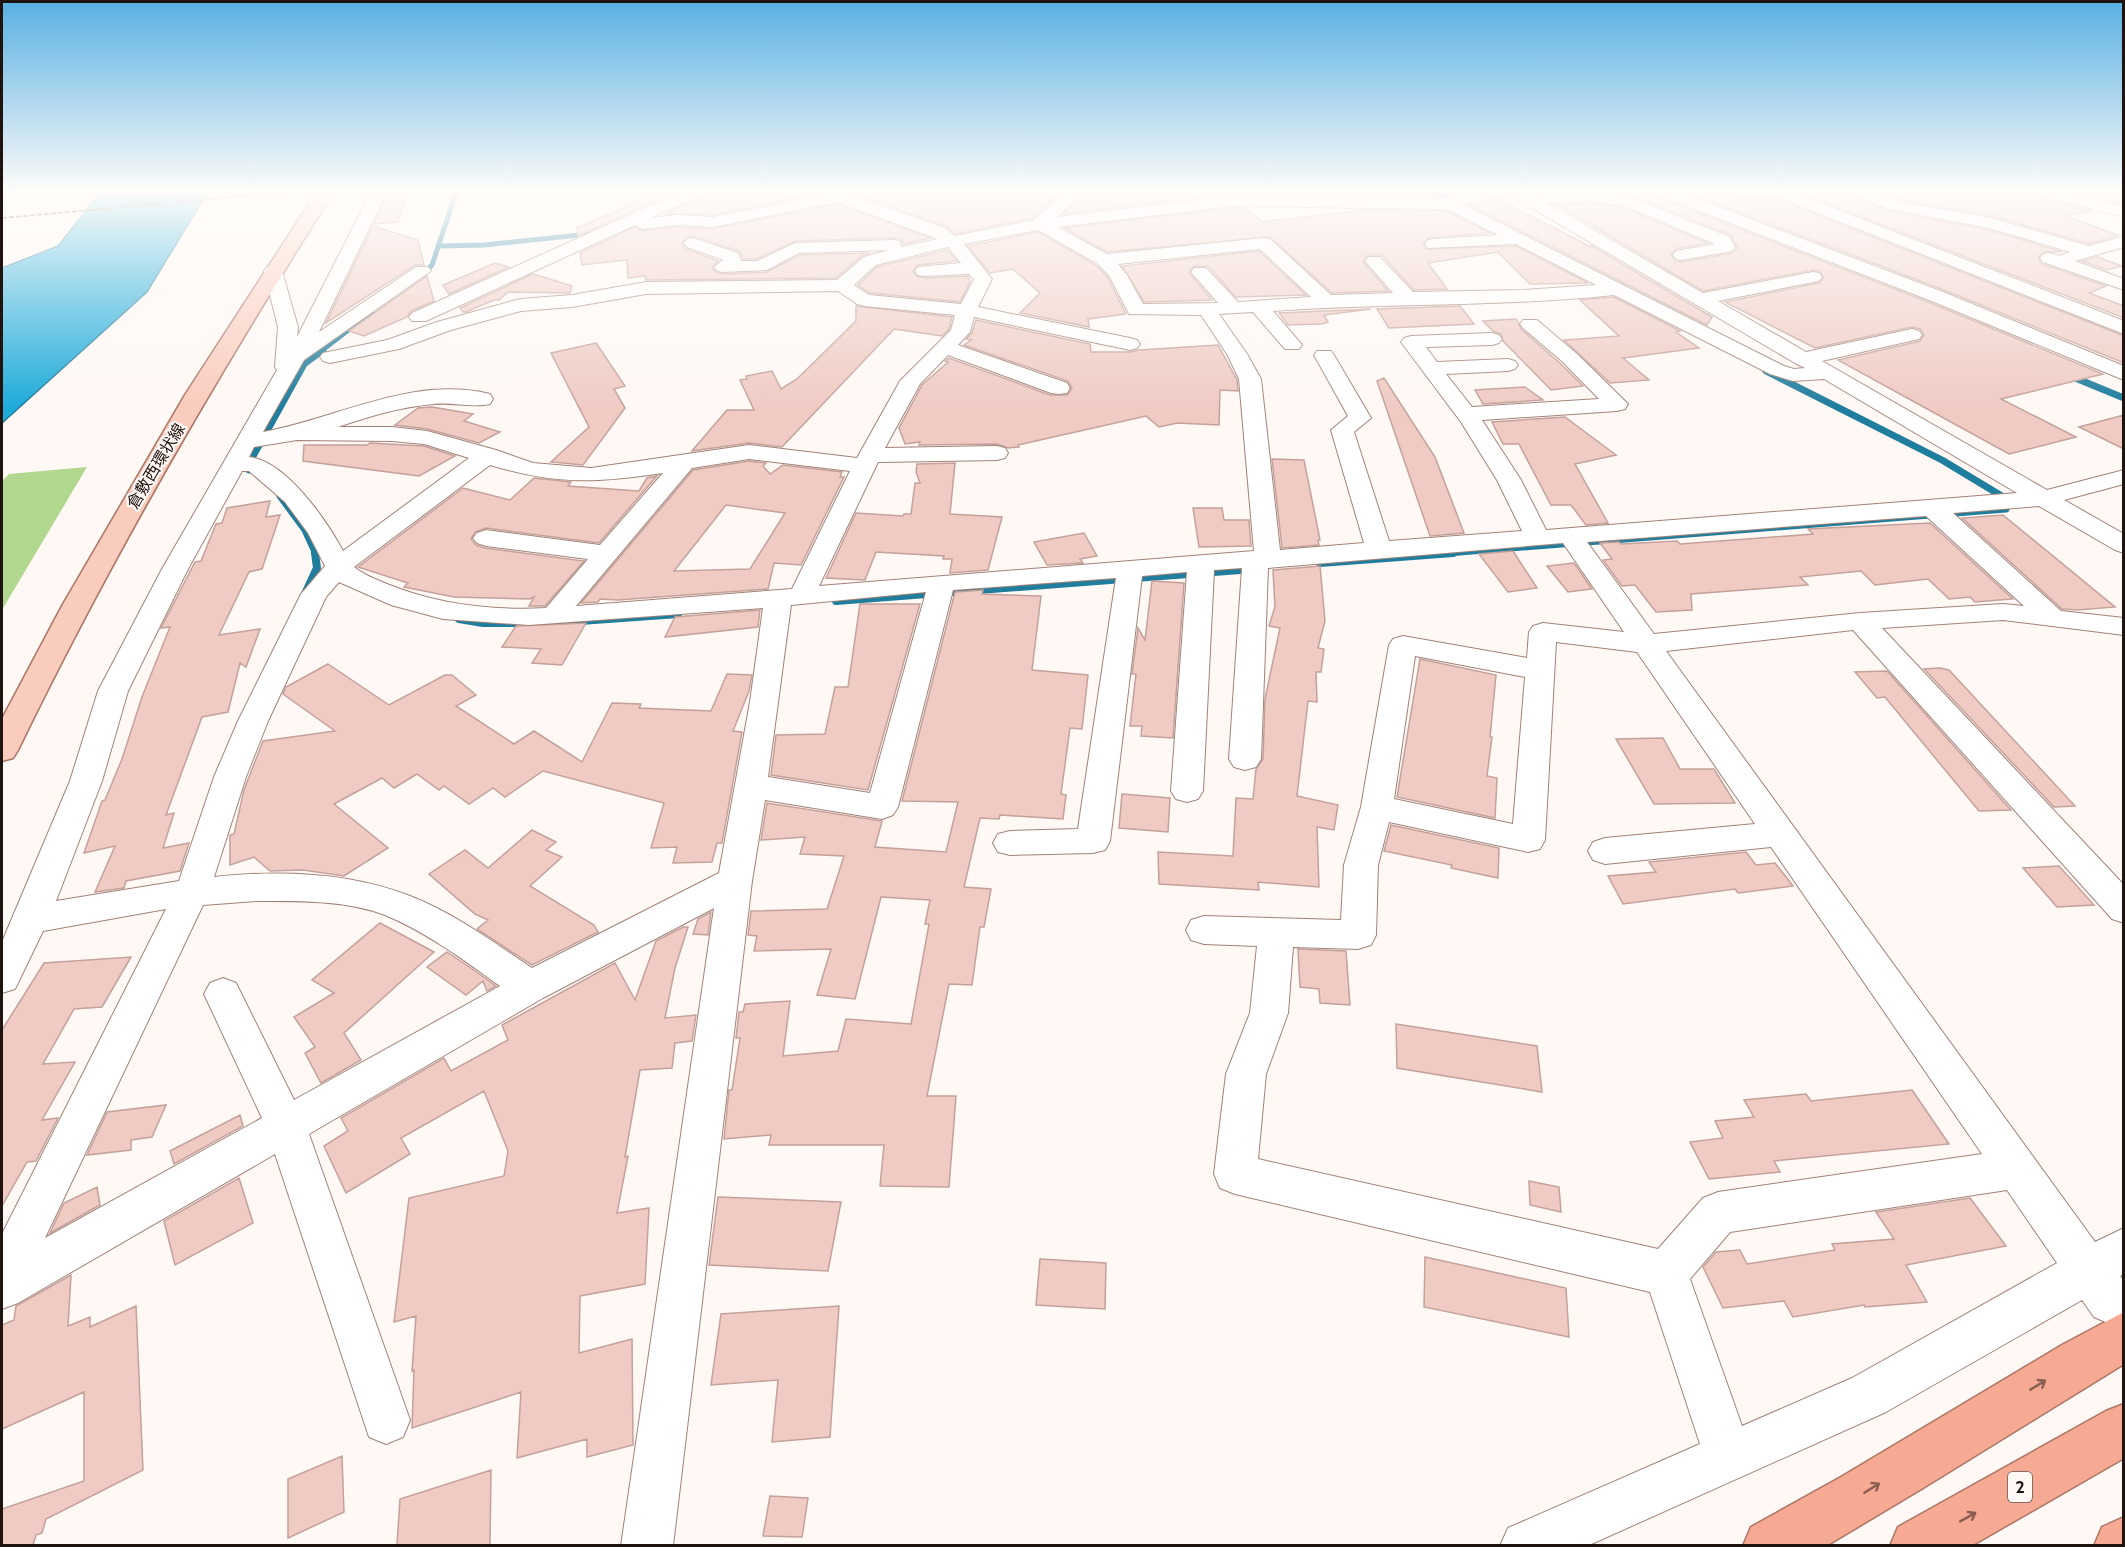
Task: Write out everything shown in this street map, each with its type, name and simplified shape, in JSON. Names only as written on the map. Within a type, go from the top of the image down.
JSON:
[{"type":"highway","points":[[1770,1545],[1823,1519],[2037,1386],[2111,1289]]},
{"type":"highway","name":"2","points":[[1917,1545],[2124,1429]]},
{"type":"main road","name":"倉敷西環状線","points":[[2,750],[103,556],[279,262]]},
{"type":"street","points":[[2,978],[31,919],[86,781],[113,691],[175,569],[251,452],[345,262]]},
{"type":"street","points":[[330,357],[541,262]]},
{"type":"street","points":[[571,262],[572,301]]},
{"type":"street","points":[[686,273],[733,266],[761,266],[768,262]]},
{"type":"street","points":[[842,285],[869,262]]},
{"type":"street","points":[[647,1545],[735,881],[783,601],[868,460],[910,381],[960,332],[967,310],[983,279],[969,262]]},
{"type":"street","points":[[1105,262],[1118,275],[1136,310]]},
{"type":"street","points":[[1285,262],[1326,301]]},
{"type":"street","points":[[1375,262],[1408,298]]},
{"type":"street","points":[[1557,262],[1777,370],[1793,375],[1826,373]]},
{"type":"street","points":[[1636,262],[2124,545]]},
{"type":"street","points":[[1848,262],[2124,374]]},
{"type":"street","points":[[1956,262],[2124,328]]},
{"type":"street","points":[[2033,262],[2124,285]]},
{"type":"street","points":[[1936,296],[2053,262]]},
{"type":"street","points":[[924,271],[974,268]]},
{"type":"street","points":[[273,271],[288,327],[295,367]]},
{"type":"street","points":[[295,367],[422,271]]},
{"type":"street","points":[[1200,272],[1233,308]]},
{"type":"street","points":[[1699,299],[1813,277]]},
{"type":"street","points":[[295,367],[330,357],[392,345],[444,326],[520,305],[572,301],[646,288],[842,285],[864,300],[967,310],[1131,344]]},
{"type":"street","points":[[1136,310],[1233,308],[1326,301],[1460,298],[1612,290]]},
{"type":"street","points":[[1258,306],[1292,345]]},
{"type":"street","points":[[1206,309],[1237,354],[1250,379],[1258,564],[1245,759]]},
{"type":"street","points":[[1110,339],[1136,310]]},
{"type":"street","points":[[1466,414],[1617,404],[1570,358],[1530,324]]},
{"type":"street","points":[[1802,359],[1912,335]]},
{"type":"street","points":[[1492,339],[1411,342],[1466,414],[1509,480],[1538,538]]},
{"type":"street","points":[[945,347],[1059,388]]},
{"type":"street","points":[[1324,355],[1360,418],[1342,430],[1379,551]]},
{"type":"street","points":[[1431,368],[1508,365]]},
{"type":"street","points":[[251,452],[297,433],[388,404],[436,397],[482,399]]},
{"type":"street","points":[[297,433],[392,434],[427,438],[531,470],[591,475],[749,452],[868,460],[997,453]]},
{"type":"street","points":[[251,452],[294,497],[320,532],[338,567],[352,579],[400,599],[443,610],[529,617],[1201,570],[1379,551],[1538,538],[1574,542],[1937,513],[2044,498],[2124,477]]},
{"type":"street","points":[[2,1280],[183,893],[253,721],[314,594],[338,567],[488,455]]},
{"type":"street","points":[[553,616],[686,461]]},
{"type":"street","points":[[1937,513],[2052,617]]},
{"type":"street","points":[[486,538],[606,555]]},
{"type":"street","points":[[1574,542],[2017,1169],[2111,1289]]},
{"type":"street","points":[[1187,791],[1201,570]]},
{"type":"street","points":[[1010,843],[1093,841],[1129,575]]},
{"type":"street","points":[[751,786],[882,807],[939,590]]},
{"type":"street","points":[[1377,807],[1528,840],[1543,632],[1648,644],[1860,621],[2002,612],[2124,627]]},
{"type":"street","points":[[1860,621],[2124,909]]},
{"type":"street","points":[[1204,930],[1358,935],[1361,865],[1377,807],[1403,645],[1540,670]]},
{"type":"street","points":[[1605,851],[1781,834]]},
{"type":"street","points":[[2,1287],[530,987],[735,881]]},
{"type":"street","points":[[31,919],[183,893],[261,887],[301,888],[352,894],[396,905],[440,926],[530,987]]},
{"type":"street","points":[[1276,933],[1269,1012],[1246,1074],[1235,1174],[1666,1273]]},
{"type":"street","points":[[223,994],[286,1126],[386,1420]]},
{"type":"street","points":[[1666,1273],[1718,1213],[2017,1169]]},
{"type":"street","points":[[1666,1273],[1729,1458]]},
{"type":"street","points":[[1526,1545],[1869,1395],[2059,1289],[2111,1289]]},
{"type":"green space","points":[[87,467],[2,610],[2,481],[9,474]]},
{"type":"water","points":[[17,262],[165,262],[147,292],[2,423],[2,268]]},
{"type":"building","points":[[355,262],[423,262],[424,265],[415,265],[326,323]]},
{"type":"building","points":[[582,262],[607,262],[582,265]]},
{"type":"building","points":[[627,262],[717,262],[712,268],[717,273],[723,274],[767,272],[786,262],[855,262],[836,278],[646,280],[645,276],[628,278]]},
{"type":"building","points":[[897,262],[945,262],[918,265],[913,271],[916,276],[924,278],[968,276],[970,282],[960,302],[870,293],[858,285],[877,267]]},
{"type":"building","points":[[981,262],[1090,262],[1108,278],[1126,314],[1088,319],[1089,327],[1020,313],[1040,293],[1013,269],[990,273]]},
{"type":"building","points":[[1157,262],[1271,262],[1306,295],[1236,297],[1208,266],[1194,266],[1189,273],[1212,300],[1144,302],[1122,266]]},
{"type":"building","points":[[1298,262],[1363,262],[1388,291],[1332,293]]},
{"type":"building","points":[[1389,262],[1433,262],[1428,263],[1447,289],[1414,290]]},
{"type":"building","points":[[1508,262],[1548,262],[1588,283],[1530,284]]},
{"type":"building","points":[[1582,262],[1619,262],[1712,317],[1707,325]]},
{"type":"building","points":[[1654,262],[1825,262],[2103,374],[2001,399],[2076,437],[2009,454],[1838,360],[1920,341],[1924,335],[1920,329],[1912,327],[1815,348],[1725,302],[1819,283],[1824,277],[1819,271],[1813,270],[1703,291]]},
{"type":"building","points":[[1871,262],[1937,262],[2124,336],[2124,363]]},
{"type":"building","points":[[1979,262],[2041,262],[2106,286],[2089,293],[2124,306],[2124,318]]},
{"type":"building","points":[[2085,262],[2111,262],[2122,266],[2107,270]]},
{"type":"building","points":[[495,263],[509,267],[449,294],[443,285]]},
{"type":"building","points":[[533,274],[572,286],[570,293],[508,292],[499,300],[466,312],[460,308]]},
{"type":"building","points":[[427,276],[434,301],[411,311],[407,317],[364,336],[349,331]]},
{"type":"building","points":[[1614,297],[1680,331],[1676,332],[1699,348],[1623,358],[1649,380],[1610,383],[1564,340],[1619,336],[1580,300]]},
{"type":"building","points":[[856,306],[952,317],[949,329],[942,336],[894,329],[782,447],[749,443],[692,451],[727,410],[754,410],[740,380],[747,379],[746,376],[772,371],[781,389],[797,379],[856,321]]},
{"type":"building","points":[[1460,306],[1474,324],[1389,328],[1377,309]]},
{"type":"building","points":[[1371,309],[1324,315],[1328,322],[1322,324],[1288,325],[1279,313]]},
{"type":"building","points":[[1516,319],[1522,330],[1583,386],[1551,390],[1503,341],[1501,334],[1493,331],[1483,321]]},
{"type":"building","points":[[976,320],[1090,344],[1091,352],[1131,352],[1218,345],[1237,380],[1238,391],[1220,390],[1219,425],[1177,423],[1159,427],[1146,416],[1018,445],[1019,447],[1008,448],[997,444],[919,445],[920,442],[905,444],[899,428],[922,385],[948,362],[945,361],[949,358],[1050,395],[1067,395],[1072,389],[1068,381],[964,345],[971,340],[966,339],[972,333]]},
{"type":"building","points":[[596,343],[625,386],[614,389],[625,408],[583,465],[551,462],[589,427],[551,353]]},
{"type":"building","points":[[1384,378],[1435,457],[1464,533],[1430,536],[1377,381]]},
{"type":"building","points":[[1525,387],[1543,400],[1483,404],[1475,390]]},
{"type":"building","points":[[432,407],[473,414],[464,421],[500,432],[479,443],[427,429],[395,425],[418,408]]},
{"type":"building","points":[[2124,415],[2124,449],[2079,427]]},
{"type":"building","points":[[1565,417],[1616,455],[1575,464],[1608,523],[1586,525],[1571,505],[1551,505],[1519,444],[1503,444],[1492,422]]},
{"type":"building","points":[[370,443],[424,446],[455,456],[419,476],[303,461],[304,445],[367,445]]},
{"type":"building","points":[[1272,459],[1304,460],[1320,540],[1318,540],[1319,545],[1282,548]]},
{"type":"building","points":[[749,461],[766,463],[763,466],[770,474],[783,465],[842,472],[840,477],[844,477],[801,565],[774,563],[768,589],[618,600],[600,599],[598,602],[581,603],[693,470]],"holes":[[[726,505],[785,513],[750,569],[674,571]]]},
{"type":"building","points":[[955,463],[950,514],[1002,517],[988,570],[950,573],[952,559],[943,559],[944,556],[876,552],[865,580],[826,578],[856,513],[903,516],[911,514],[915,483],[920,483],[916,472],[917,464]]},
{"type":"building","points":[[657,476],[599,543],[486,528],[475,532],[471,539],[476,545],[485,548],[584,561],[545,606],[529,606],[534,597],[530,599],[454,597],[404,587],[408,583],[358,567],[463,488],[510,500],[534,478],[571,482],[568,486],[639,491],[647,478]]},
{"type":"building","points":[[270,501],[266,517],[280,515],[262,569],[249,572],[219,635],[260,629],[246,667],[240,663],[228,712],[202,717],[166,815],[174,813],[163,848],[189,843],[180,871],[126,881],[124,888],[95,892],[115,846],[84,853],[102,801],[105,800],[122,759],[142,697],[170,627],[161,628],[195,562],[201,561],[216,524],[222,523],[227,508]]},
{"type":"building","points":[[1193,508],[1222,508],[1224,520],[1249,520],[1251,546],[1199,547]]},
{"type":"building","points":[[2003,515],[2115,607],[2062,609],[1962,518]]},
{"type":"building","points":[[1930,523],[2013,599],[1975,602],[1970,597],[1949,599],[1928,579],[1875,585],[1861,571],[1800,577],[1808,585],[1691,594],[1692,610],[1656,612],[1635,585],[1622,586],[1603,560],[1612,559],[1600,543],[1677,541],[1680,544],[1813,534],[1808,529]]},
{"type":"building","points":[[1084,533],[1097,556],[1080,559],[1083,563],[1047,565],[1034,542]]},
{"type":"building","points":[[1513,551],[1537,588],[1508,592],[1479,554]]},
{"type":"building","points":[[1574,563],[1592,589],[1568,592],[1547,566]]},
{"type":"building","points":[[1320,566],[1325,621],[1318,648],[1324,649],[1321,672],[1316,672],[1317,702],[1308,701],[1297,796],[1338,805],[1334,830],[1317,827],[1319,887],[1258,882],[1259,890],[1159,884],[1158,852],[1233,856],[1236,798],[1253,799],[1256,769],[1263,759],[1265,699],[1280,628],[1269,626],[1275,607],[1273,570]]},
{"type":"building","points":[[1152,581],[1184,583],[1173,738],[1141,736],[1142,726],[1130,726],[1136,674],[1132,674],[1138,628],[1145,640]]},
{"type":"building","points":[[983,590],[982,594],[1041,596],[1032,670],[1088,675],[1082,729],[1070,728],[1061,794],[1066,795],[1063,819],[1000,815],[999,819],[980,818],[964,887],[991,889],[984,927],[980,927],[972,985],[949,984],[927,1096],[956,1096],[949,1187],[880,1186],[884,1145],[769,1145],[771,1135],[724,1139],[729,1090],[732,1090],[740,1038],[736,1038],[739,1012],[743,1012],[745,1004],[790,1001],[783,1056],[838,1051],[846,1019],[911,1024],[929,924],[925,924],[930,900],[881,897],[855,999],[817,995],[831,949],[754,951],[757,936],[748,935],[751,911],[827,909],[844,856],[800,854],[805,837],[761,840],[767,803],[882,821],[875,847],[946,852],[958,802],[902,801],[955,592]]},
{"type":"building","points":[[860,604],[920,604],[868,790],[771,775],[776,735],[825,734],[835,687],[848,687]]},
{"type":"building","points":[[760,610],[758,627],[665,637],[675,617]]},
{"type":"building","points":[[586,623],[562,665],[532,663],[541,649],[502,647],[516,626]]},
{"type":"building","points":[[1420,659],[1496,675],[1487,776],[1497,778],[1495,818],[1397,797]]},
{"type":"building","points":[[328,664],[389,705],[445,675],[452,675],[476,695],[456,706],[514,744],[534,731],[582,762],[612,703],[641,704],[639,708],[711,711],[727,674],[752,675],[749,691],[733,731],[742,732],[722,843],[717,843],[712,862],[673,863],[677,847],[651,848],[664,803],[543,771],[505,797],[493,788],[469,804],[444,786],[439,790],[417,774],[394,788],[382,778],[334,804],[388,848],[344,876],[303,870],[270,871],[254,857],[230,865],[230,835],[234,834],[244,790],[263,741],[335,731],[283,694],[286,687]]},
{"type":"building","points":[[1924,669],[1949,670],[2075,806],[2054,807]]},
{"type":"building","points":[[1887,671],[2011,810],[1979,811],[1885,697],[1877,698],[1855,672]]},
{"type":"building","points":[[1663,738],[1680,769],[1714,769],[1735,803],[1654,804],[1616,739]]},
{"type":"building","points":[[1122,794],[1170,798],[1168,832],[1119,828]]},
{"type":"building","points":[[1391,825],[1499,848],[1498,878],[1451,868],[1452,865],[1384,851]]},
{"type":"building","points":[[532,830],[556,842],[546,850],[562,857],[530,886],[594,925],[598,932],[532,965],[477,929],[488,920],[475,914],[429,874],[465,850],[488,868]]},
{"type":"building","points":[[1746,852],[1756,865],[1775,863],[1793,886],[1738,893],[1735,889],[1623,904],[1608,876],[1656,872],[1649,862]]},
{"type":"building","points":[[2059,866],[2094,905],[2057,907],[2023,868]]},
{"type":"building","points":[[711,912],[708,935],[693,934],[698,919]]},
{"type":"building","points":[[380,923],[434,952],[344,1033],[361,1060],[321,1083],[305,1053],[315,1047],[294,1017],[334,993],[312,980]]},
{"type":"building","points":[[683,927],[688,927],[675,968],[665,1018],[696,1015],[692,1041],[675,1043],[672,1068],[640,1070],[625,1157],[628,1156],[617,1213],[649,1208],[645,1284],[580,1296],[579,1353],[632,1339],[633,1445],[587,1457],[587,1439],[517,1458],[521,1392],[412,1428],[414,1370],[412,1371],[416,1316],[394,1322],[409,1198],[504,1176],[508,1151],[484,1091],[401,1138],[410,1154],[346,1193],[324,1146],[348,1131],[341,1118],[444,1058],[451,1071],[508,1040],[502,1025],[615,963],[635,1000],[656,941]]},
{"type":"building","points":[[1298,949],[1346,951],[1350,1005],[1320,1003],[1319,989],[1300,987]]},
{"type":"building","points":[[447,952],[496,986],[487,991],[483,981],[466,995],[427,967]]},
{"type":"building","points":[[131,957],[102,1007],[74,1009],[43,1064],[75,1062],[42,1120],[58,1118],[36,1161],[27,1162],[2,1206],[2,1030],[44,963]]},
{"type":"building","points":[[1396,1024],[1537,1046],[1542,1092],[1397,1068]]},
{"type":"building","points":[[1912,1090],[1949,1144],[1774,1161],[1780,1172],[1709,1179],[1690,1142],[1723,1138],[1715,1121],[1754,1117],[1744,1100],[1806,1094],[1811,1101]]},
{"type":"building","points":[[166,1105],[152,1137],[131,1140],[131,1150],[87,1155],[107,1112]]},
{"type":"building","points":[[240,1115],[243,1126],[174,1164],[170,1151]]},
{"type":"building","points":[[239,1178],[253,1223],[175,1265],[164,1221]]},
{"type":"building","points":[[1529,1181],[1559,1187],[1561,1212],[1530,1205]]},
{"type":"building","points":[[97,1187],[100,1205],[50,1233],[64,1203]]},
{"type":"building","points":[[718,1197],[841,1202],[828,1271],[709,1265]]},
{"type":"building","points":[[1970,1198],[2006,1246],[1906,1265],[1927,1302],[1865,1307],[1864,1305],[1793,1317],[1784,1301],[1723,1308],[1703,1267],[1716,1252],[1740,1250],[1747,1264],[1835,1250],[1832,1244],[1894,1239],[1876,1212]]},
{"type":"building","points":[[1425,1257],[1566,1288],[1569,1337],[1424,1307]]},
{"type":"building","points":[[1040,1259],[1106,1263],[1105,1309],[1036,1305]]},
{"type":"building","points":[[71,1275],[68,1326],[90,1317],[90,1327],[136,1306],[143,1470],[46,1519],[42,1533],[36,1535],[33,1545],[2,1545],[2,1509],[84,1481],[84,1392],[2,1429],[2,1325],[14,1320],[16,1306]]},
{"type":"building","points":[[839,1306],[830,1437],[772,1442],[778,1380],[711,1385],[721,1314]]},
{"type":"building","points":[[342,1456],[344,1512],[288,1538],[288,1479]]},
{"type":"building","points":[[491,1470],[490,1545],[397,1545],[400,1499]]},
{"type":"building","points":[[770,1496],[808,1498],[802,1537],[763,1536]]},
{"type":"waterway","points":[[422,276],[433,262]]},
{"type":"waterway","points":[[321,351],[372,312]]},
{"type":"waterway","points":[[249,470],[253,456],[304,364],[323,350]]},
{"type":"waterway","points":[[1766,371],[1942,460],[2005,498]]},
{"type":"waterway","points":[[2068,375],[2124,398]]},
{"type":"waterway","points":[[280,496],[305,530],[316,554]]},
{"type":"waterway","points":[[1434,554],[2006,509]]},
{"type":"waterway","points":[[305,594],[317,568],[315,553]]},
{"type":"waterway","points":[[1320,563],[1453,553]]},
{"type":"waterway","points":[[836,601],[1253,569]]},
{"type":"waterway","points":[[552,623],[678,614]]},
{"type":"waterway","points":[[459,619],[483,623],[514,623]]}]
